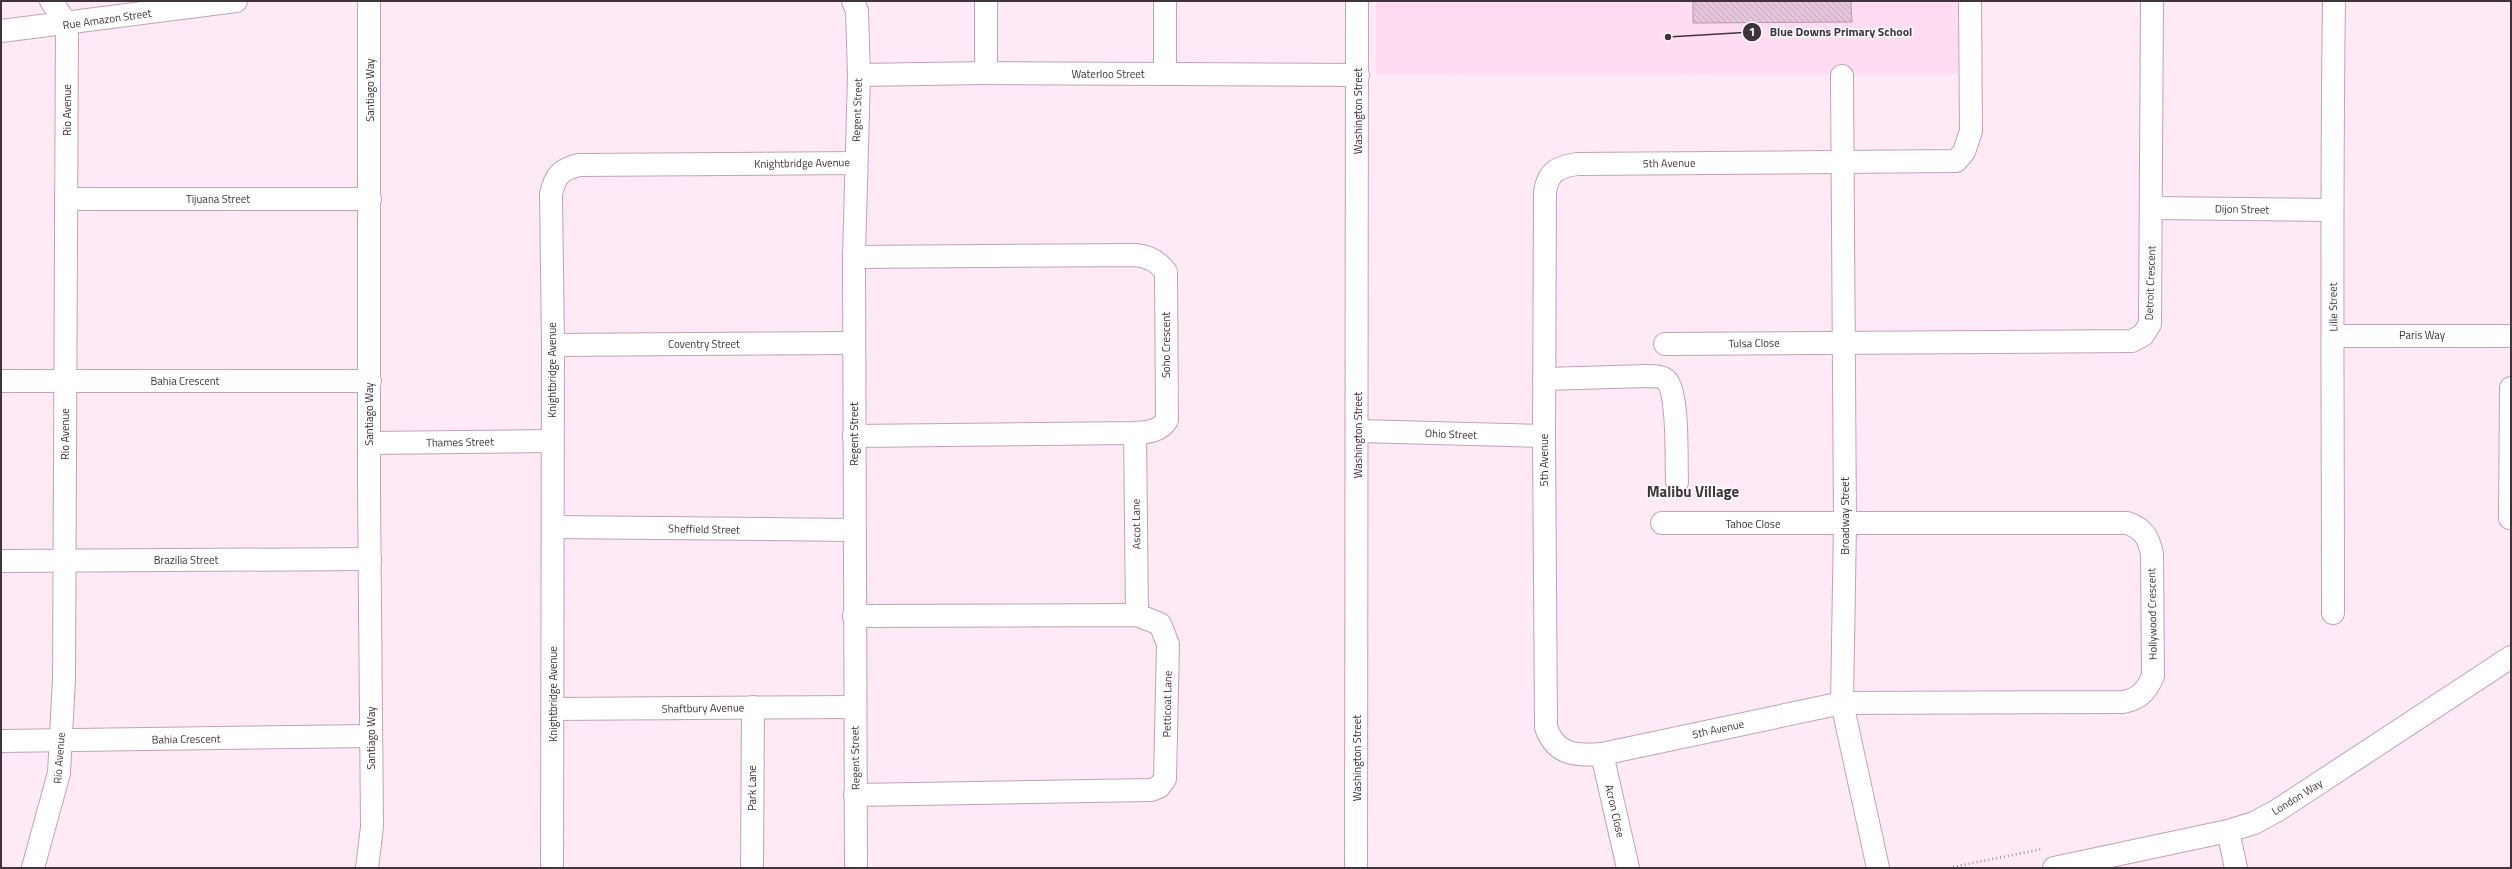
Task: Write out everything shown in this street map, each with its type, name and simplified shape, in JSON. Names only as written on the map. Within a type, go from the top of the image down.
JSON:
[{"type":"street","points":[[51,1],[67,24]]},
{"type":"street","name":"Rue Amazon Street","points":[[1,31],[67,24],[236,1]]},
{"type":"street","name":"Santiago Way","points":[[367,868],[372,827],[369,443],[369,1]]},
{"type":"street","name":"Regent Street","points":[[853,1],[857,11],[859,76],[854,257],[854,708],[856,868]]},
{"type":"street","points":[[986,1],[986,73]]},
{"type":"street","points":[[1165,1],[1165,74]]},
{"type":"street","name":"Washington Street","points":[[1356,868],[1358,1]]},
{"type":"street","points":[[1844,161],[1956,161],[1961,156],[1969,140],[1971,131],[1970,1]]},
{"type":"street","name":"Detroit Crescent","points":[[1843,342],[2132,341],[2143,335],[2150,324],[2152,208],[2152,1]]},
{"type":"street","name":"Lille Street","points":[[2333,613],[2334,336],[2330,210],[2334,1]]},
{"type":"street","name":"Rio Avenue","points":[[33,868],[56,790],[64,679],[67,24]]},
{"type":"street","name":"Waterloo Street","points":[[859,76],[986,73],[1358,75]]},
{"type":"street","name":"Broadway Street","points":[[1842,76],[1844,161],[1843,342],[1845,524],[1842,703],[1878,868]]},
{"type":"street","name":"5th Avenue","points":[[1842,703],[1602,754],[1580,755],[1566,751],[1550,740],[1546,727],[1544,379],[1546,192],[1548,180],[1555,170],[1577,164],[1844,161]]},
{"type":"street","name":"Knightbridge Avenue","points":[[552,868],[553,345],[551,194],[554,181],[563,170],[579,165],[856,163]]},
{"type":"street","name":"Tijuana Street","points":[[66,199],[370,199]]},
{"type":"street","name":"Dijon Street","points":[[2152,208],[2330,210]]},
{"type":"street","name":"Soho Crescent","points":[[854,257],[1135,255],[1144,256],[1156,262],[1166,272],[1166,420],[1163,425],[1154,431],[1135,433],[854,436]]},
{"type":"street","name":"Paris Way","points":[[2334,336],[2511,336]]},
{"type":"street","name":"Tulsa Close","points":[[1665,344],[1843,342]]},
{"type":"street","name":"Coventry Street","points":[[553,345],[854,343]]},
{"type":"street","points":[[1544,379],[1647,376],[1662,377],[1667,380],[1674,395],[1677,482]]},
{"type":"street","name":"Bahia Crescent","points":[[1,380],[370,381]]},
{"type":"street","points":[[2510,518],[2511,388]]},
{"type":"street","name":"Ohio Street","points":[[1358,431],[1544,436]]},
{"type":"street","name":"Ascot Lane","points":[[1135,433],[1137,615]]},
{"type":"street","name":"Thames Street","points":[[369,443],[552,442]]},
{"type":"street","name":"Tahoe Close","points":[[1662,523],[1845,524]]},
{"type":"street","name":"Hollywood Crescent","points":[[1842,703],[2123,702],[2136,699],[2142,695],[2153,676],[2152,554],[2147,536],[2135,525],[2127,523],[1845,524]]},
{"type":"street","name":"Sheffield Street","points":[[553,527],[854,530]]},
{"type":"street","name":"Brazilia Street","points":[[1,560],[370,559]]},
{"type":"street","name":"Petticoat Lane","points":[[854,616],[1137,615],[1160,624],[1168,644],[1165,779],[1159,787],[1151,790],[856,795]]},
{"type":"street","name":"London Way","points":[[2054,868],[2228,831],[2254,823],[2278,810],[2511,657]]},
{"type":"street","name":"Shaftbury Avenue","points":[[553,709],[753,707],[854,708]]},
{"type":"street","name":"Park Lane","points":[[752,868],[753,707]]},
{"type":"street","name":"Bahia Crescent","points":[[1,741],[60,742],[372,736]]},
{"type":"street","name":"Acron Close","points":[[1602,754],[1628,868]]},
{"type":"street","points":[[2228,831],[2236,868]]},
{"type":"path","points":[[1953,867],[2044,849]]},
{"type":"shaded area","points":[[1376,1],[1960,1],[1960,74],[1376,75]]},
{"type":"building","points":[[1693,1],[1851,1],[1852,22],[1693,23]]},
{"type":"place","name":"Blue Downs Primary School","points":[[1668,37]]},
{"type":"district","name":"Malibu Village","points":[[1693,491]]}]
